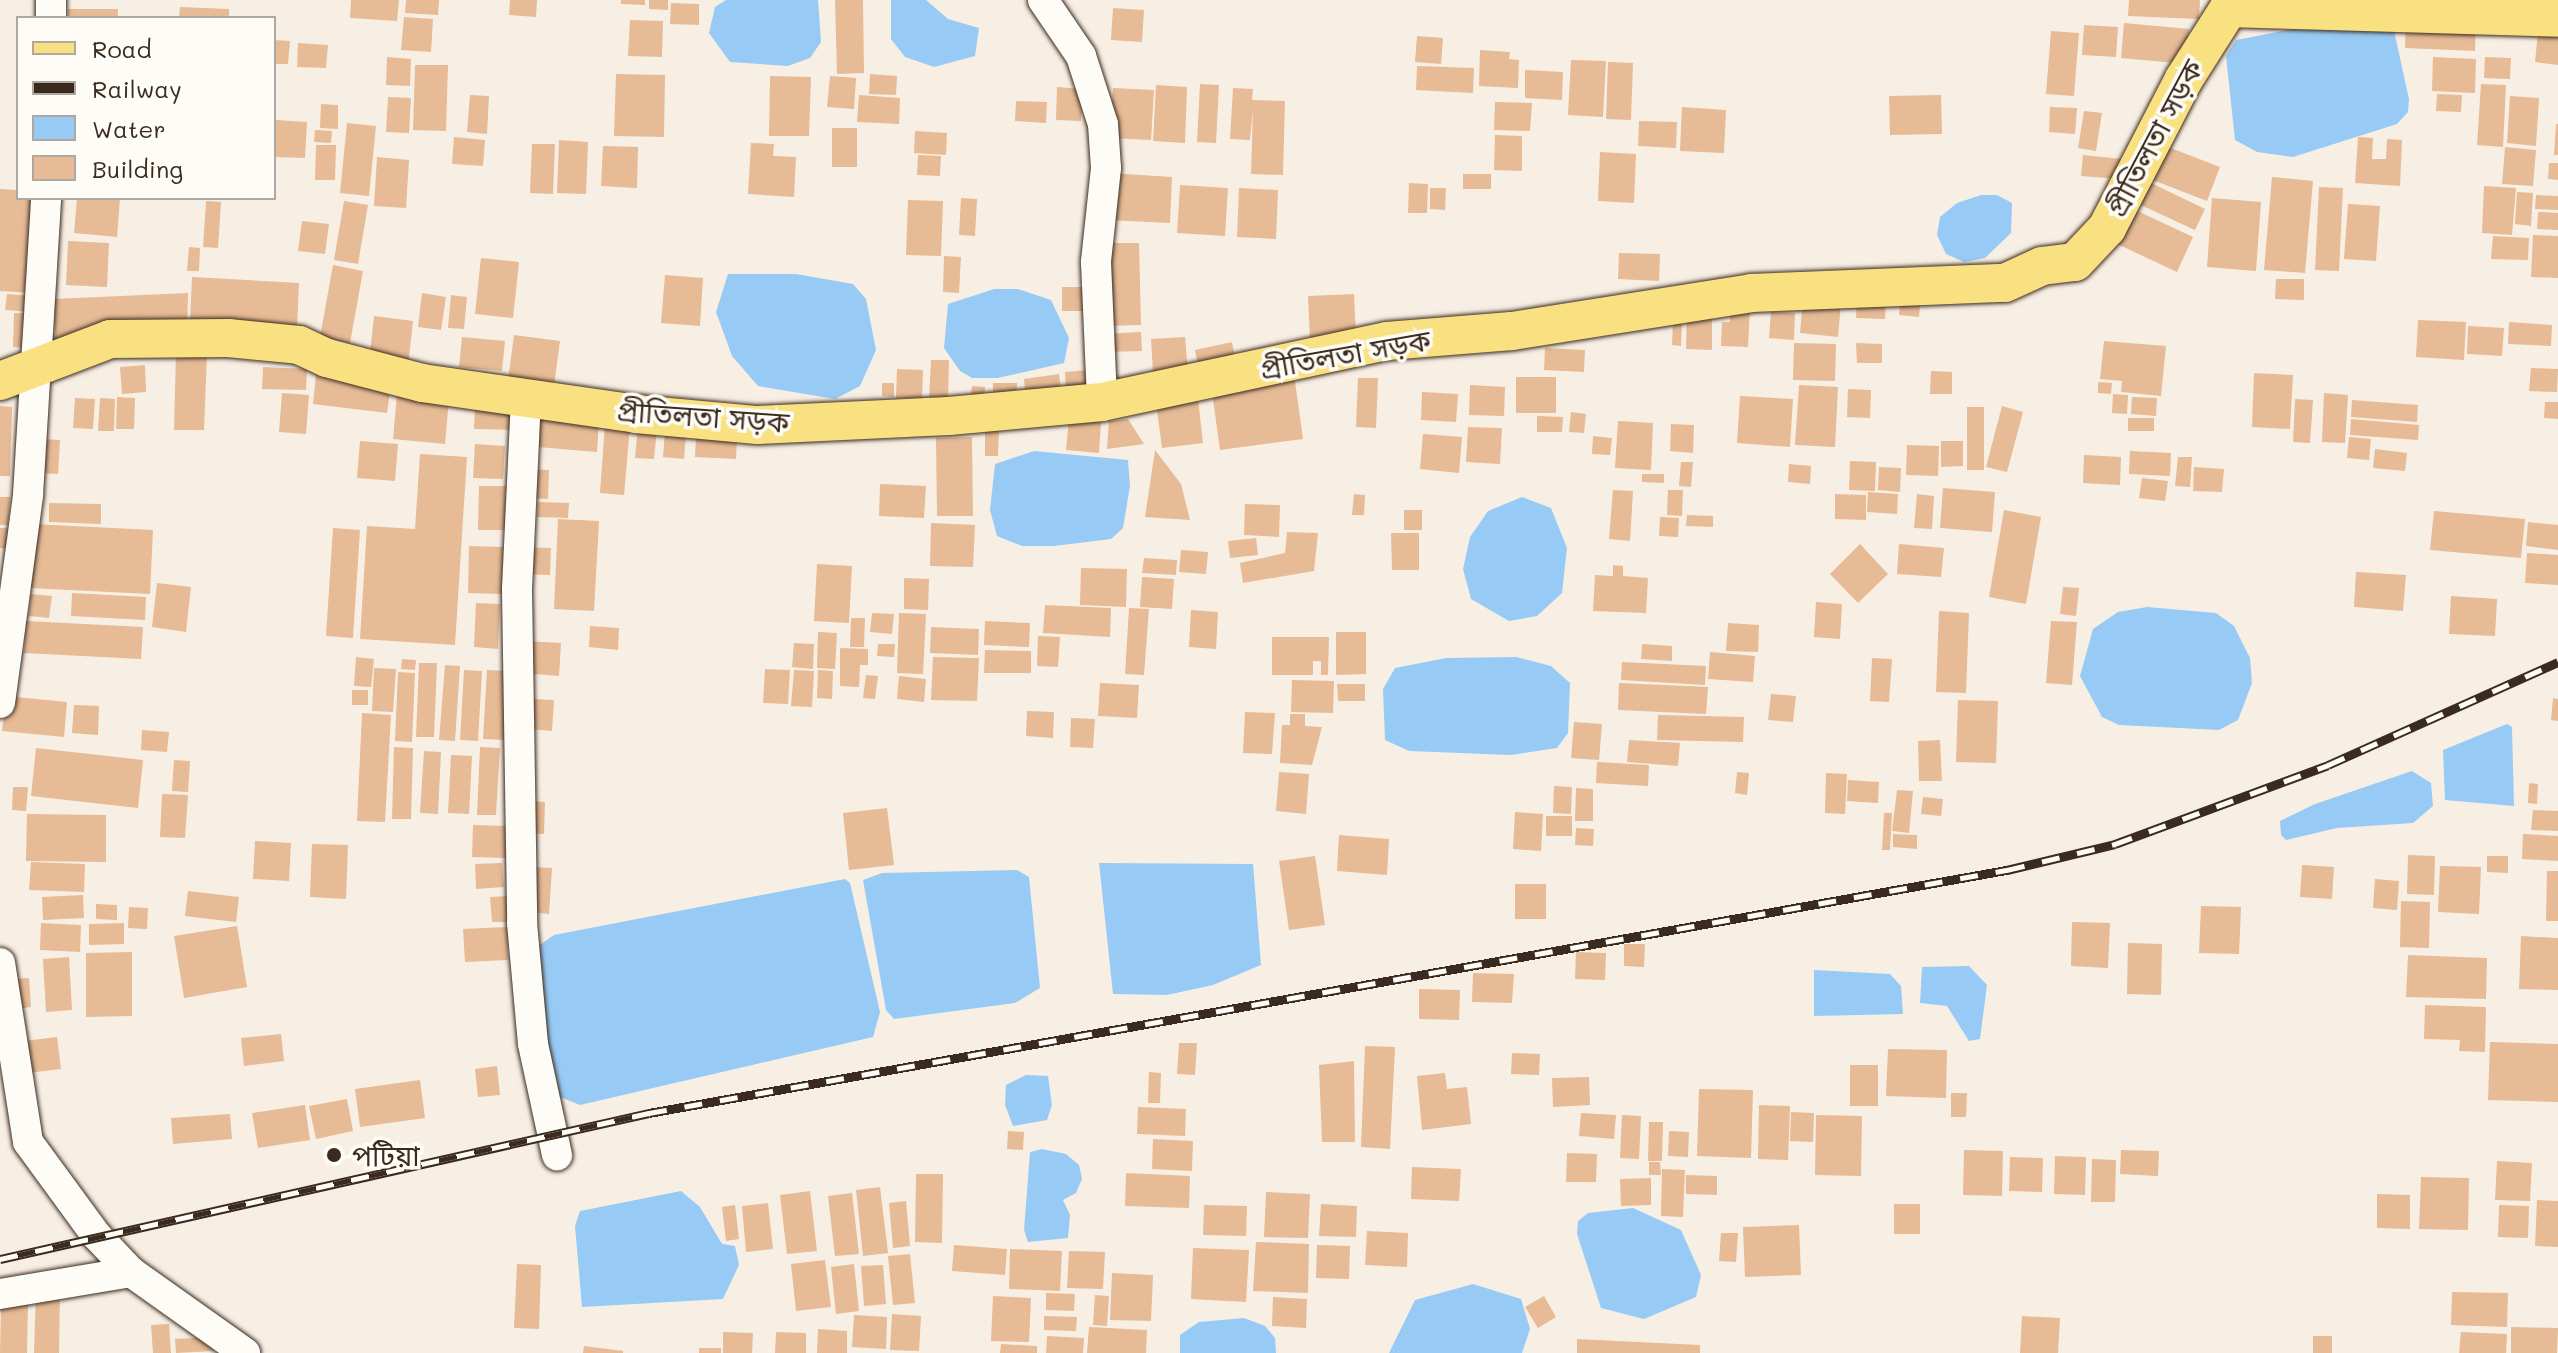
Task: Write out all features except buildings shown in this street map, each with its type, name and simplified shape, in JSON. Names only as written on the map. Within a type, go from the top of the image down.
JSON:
[{"type":"main road","name":"প্রীতিলতা সড়ক","points":[[0,381],[110,339],[240,339],[299,345],[327,358],[422,383],[758,425],[1102,402],[1387,341],[1512,331],[1751,293],[2005,283],[2042,266],[2075,262],[2107,228],[2226,4],[2558,18]]},
{"type":"street","points":[[1043,0],[1086,67],[1103,124],[1106,168],[1096,262],[1102,402]]},
{"type":"street","points":[[0,703],[38,369],[46,200]]},
{"type":"street","points":[[526,398],[517,590],[522,923],[533,1044],[557,1155]]},
{"type":"street","points":[[0,963],[28,1142],[96,1235],[131,1272],[245,1353]]},
{"type":"street","points":[[0,1294],[131,1272]]},
{"type":"water","points":[[726,0],[818,0],[821,42],[810,58],[788,66],[730,62],[709,33],[715,7]]},
{"type":"water","points":[[891,0],[926,0],[948,19],[979,28],[975,56],[934,67],[905,57],[891,39]]},
{"type":"water","points":[[2393,26],[2409,99],[2408,112],[2397,124],[2293,157],[2257,152],[2235,140],[2226,56],[2236,40],[2299,28]]},
{"type":"water","points":[[1981,195],[1997,195],[2012,203],[2011,233],[1985,258],[1964,262],[1946,254],[1937,235],[1940,217],[1957,203]]},
{"type":"water","points":[[728,274],[796,274],[853,284],[866,299],[876,350],[860,386],[835,399],[758,386],[732,356],[716,312]]},
{"type":"water","points":[[994,289],[1018,289],[1051,300],[1069,338],[1064,363],[998,378],[972,378],[960,371],[944,348],[948,304]]},
{"type":"water","points":[[1034,451],[1128,460],[1130,486],[1123,528],[1111,539],[1054,546],[1022,546],[997,536],[990,510],[995,464]]},
{"type":"water","points":[[1522,497],[1551,508],[1567,548],[1562,593],[1537,616],[1509,621],[1471,599],[1463,569],[1470,537],[1488,511]]},
{"type":"water","points":[[2147,607],[2216,613],[2234,626],[2250,658],[2252,683],[2238,720],[2219,730],[2119,725],[2102,717],[2080,676],[2093,629],[2118,612]]},
{"type":"water","points":[[1516,657],[1551,666],[1570,683],[1568,733],[1557,748],[1511,755],[1409,751],[1385,740],[1383,689],[1395,668],[1446,658]]},
{"type":"water","points":[[2507,724],[2512,727],[2514,806],[2445,800],[2443,750]]},
{"type":"water","points":[[2412,771],[2431,783],[2433,806],[2413,823],[2337,828],[2286,840],[2281,835],[2280,821],[2315,804]]},
{"type":"water","points":[[1099,863],[1253,864],[1261,965],[1213,985],[1167,995],[1113,994]]},
{"type":"water","points":[[1017,870],[1029,877],[1040,988],[1015,1003],[894,1019],[886,1010],[863,880],[882,873]]},
{"type":"water","points":[[845,879],[850,883],[880,1012],[873,1037],[580,1105],[558,1096],[542,1037],[534,949],[554,935]]},
{"type":"water","points":[[1969,966],[1987,985],[1980,1039],[1969,1041],[1947,1006],[1920,1003],[1922,967]]},
{"type":"water","points":[[1814,970],[1890,974],[1901,986],[1903,1014],[1814,1016]]},
{"type":"water","points":[[1026,1075],[1048,1076],[1052,1105],[1047,1120],[1013,1126],[1005,1105],[1006,1085]]},
{"type":"water","points":[[1042,1149],[1066,1154],[1079,1165],[1082,1179],[1076,1193],[1063,1200],[1070,1215],[1068,1238],[1028,1242],[1024,1230],[1030,1152]]},
{"type":"water","points":[[681,1191],[700,1207],[722,1244],[735,1246],[739,1265],[723,1299],[582,1307],[575,1226],[580,1211]]},
{"type":"water","points":[[1633,1208],[1681,1230],[1701,1275],[1696,1297],[1644,1319],[1601,1308],[1577,1234],[1578,1221],[1588,1213]]},
{"type":"water","points":[[1473,1284],[1521,1299],[1530,1329],[1522,1353],[1389,1353],[1415,1300]]},
{"type":"water","points":[[1244,1318],[1265,1326],[1275,1338],[1276,1353],[1180,1353],[1180,1335],[1199,1322]]},
{"type":"railway","points":[[0,1259],[649,1113],[2007,870],[2115,844],[2328,765],[2558,662]]},
{"type":"place","name":"পটিয়া","points":[[334,1155]]}]
